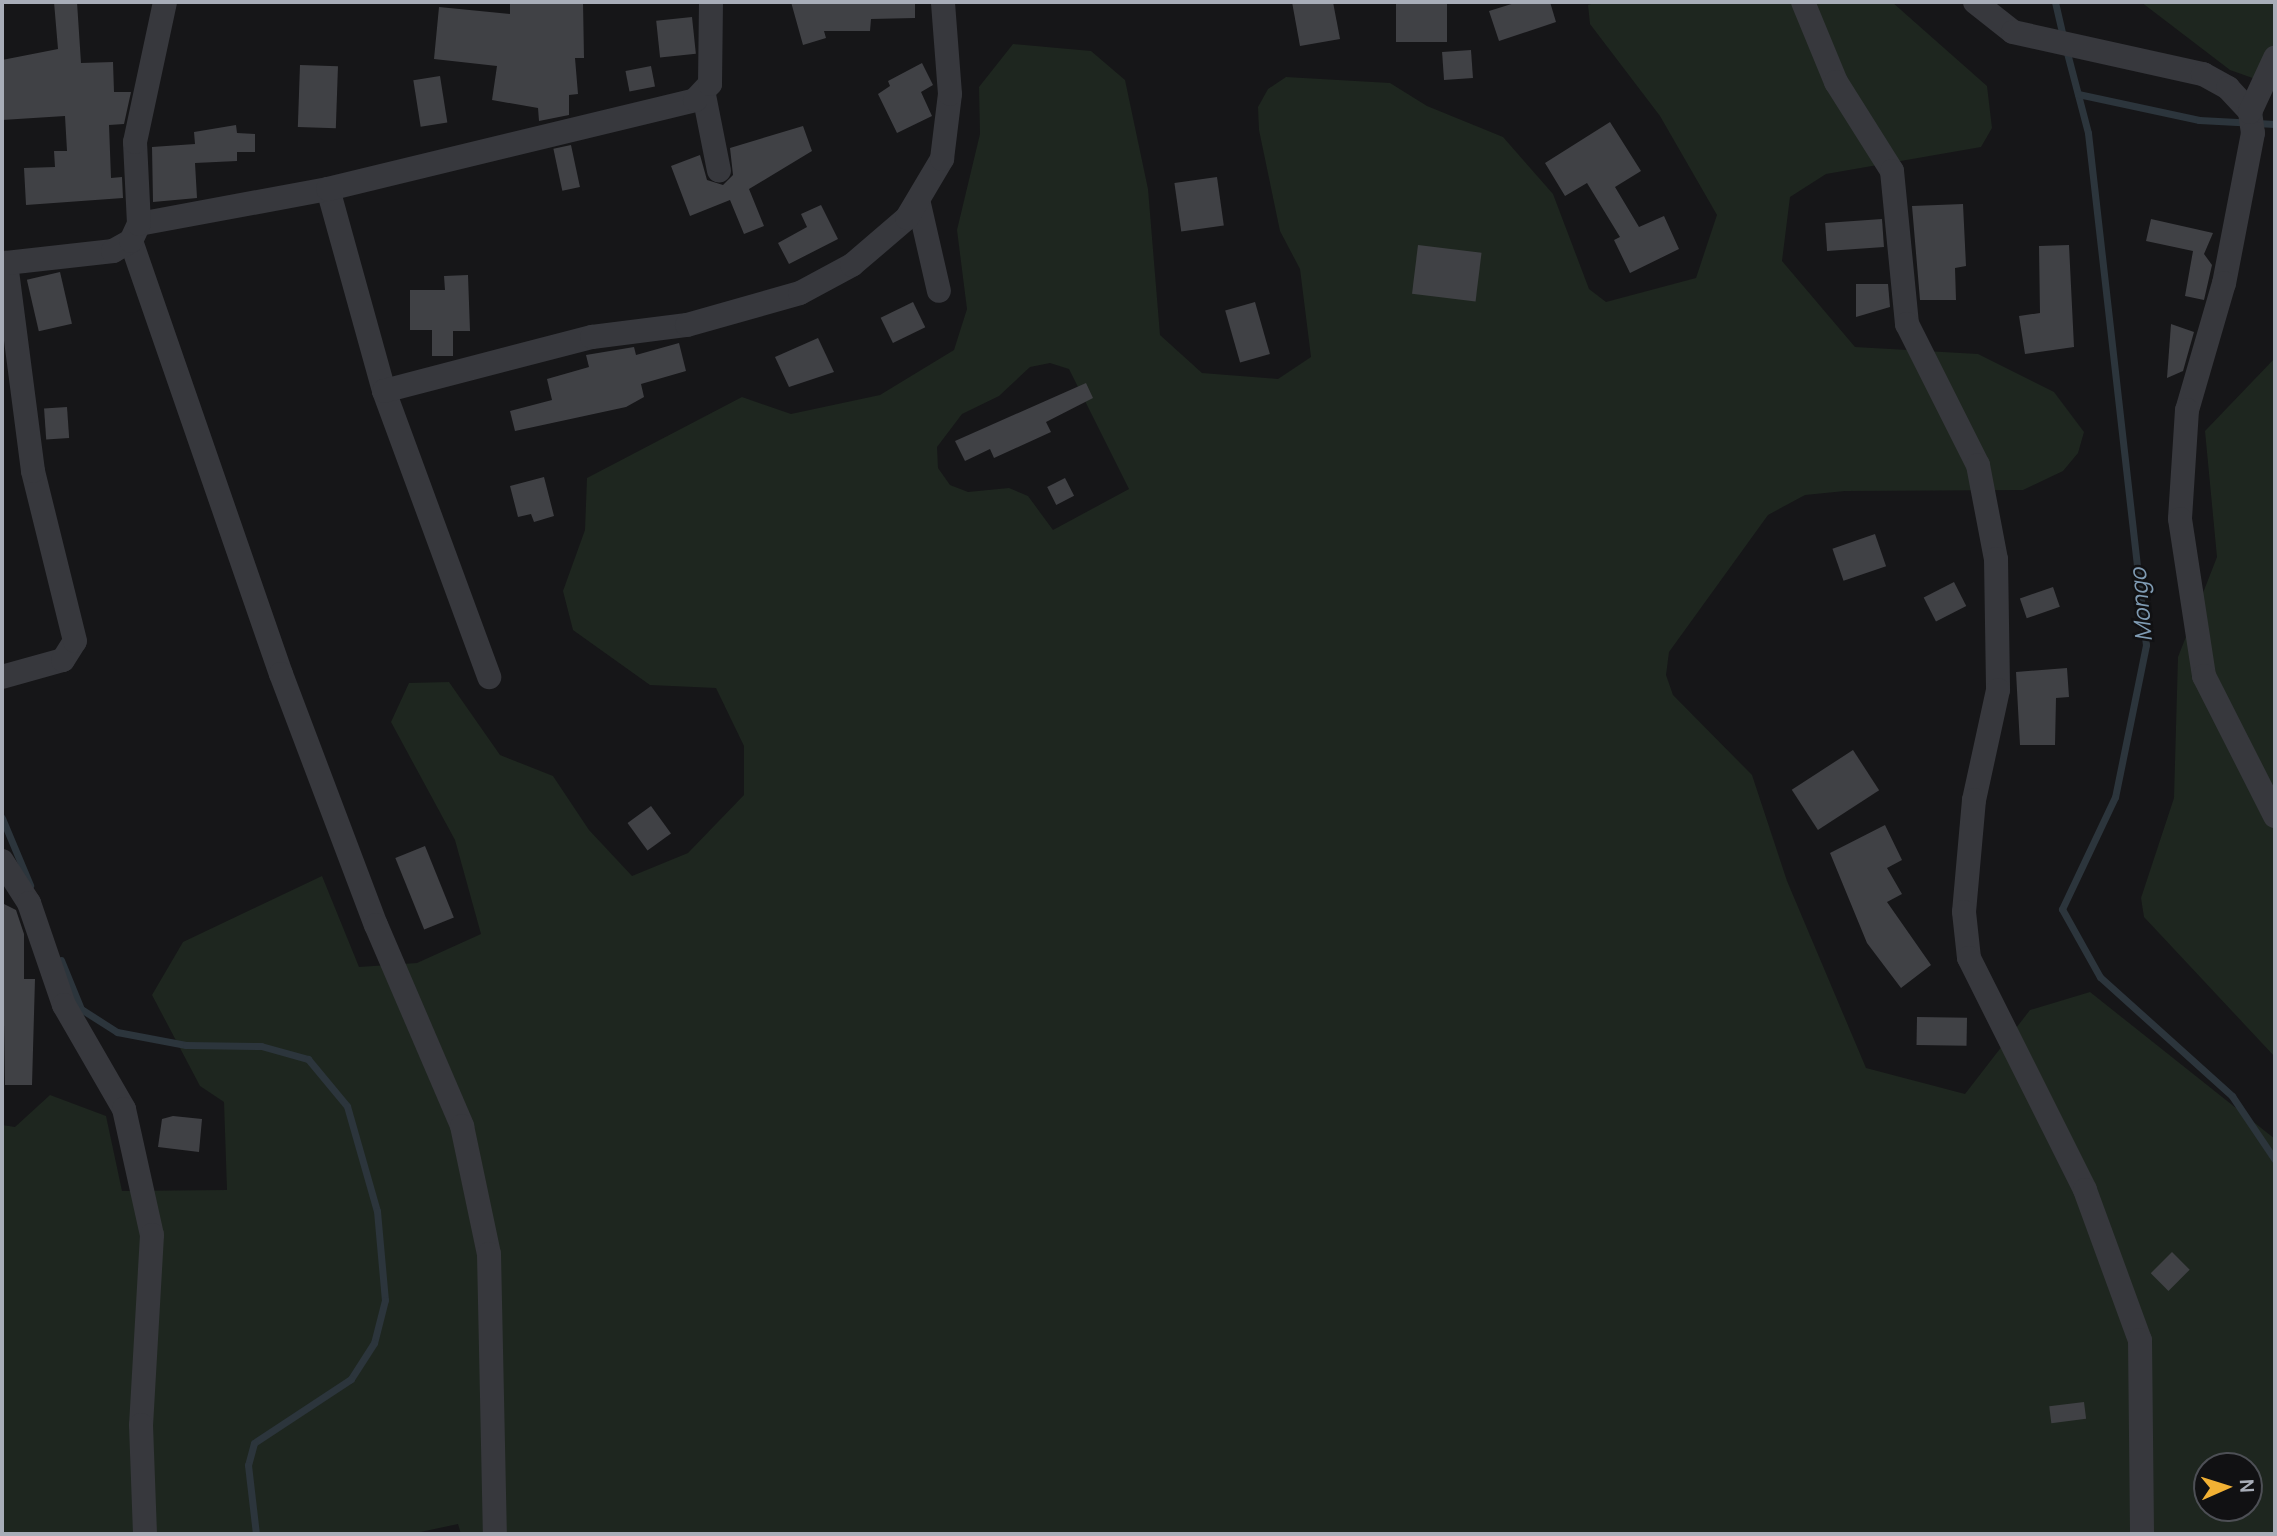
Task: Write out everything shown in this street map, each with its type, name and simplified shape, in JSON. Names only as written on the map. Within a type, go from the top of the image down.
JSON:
[{"type":"street","points":[[165,2],[135,142],[135,233],[281,674],[376,925],[462,1126],[489,1254],[495,1534]]},
{"type":"street","points":[[711,2],[714,58],[705,106],[719,171]]},
{"type":"street","points":[[384,391],[592,337],[687,325],[800,293],[879,245],[919,204],[950,130],[943,2]]},
{"type":"street","points":[[1803,2],[1836,82],[1892,171],[1907,324],[1978,465],[1996,559],[1998,690],[1973,800],[1964,912],[1969,958],[2085,1190],[2140,1340],[2142,1534]]},
{"type":"street","points":[[1975,2],[2013,32],[2203,74],[2228,88],[2251,121]]},
{"type":"street","points":[[2275,58],[2251,121],[2224,283],[2187,410],[2180,519],[2204,676],[2275,816]]},
{"type":"street","points":[[2,677],[63,660],[75,641],[33,471],[4,263],[113,251],[135,233],[705,106]]},
{"type":"street","points":[[328,189],[384,391],[489,677]]},
{"type":"street","points":[[919,204],[939,291]]},
{"type":"street","points":[[2,861],[29,903],[64,1005],[124,1109],[149,1223],[141,1425],[145,1534]]},
{"type":"shaded area","points":[[1598,2],[1892,2],[1987,86],[1992,128],[1981,147],[1826,174],[1790,197],[1782,261],[1855,347],[1978,354],[2054,392],[2084,432],[2078,453],[2063,471],[2023,490],[1845,491],[1805,495],[1768,515],[1669,652],[1666,675],[1673,695],[1752,775],[1787,881],[1866,1068],[1965,1094],[2030,1010],[2090,992],[2275,1139],[2275,1534],[461,1534],[458,1524],[411,1534],[2,1534],[2,1125],[15,1127],[50,1095],[106,1116],[122,1191],[227,1190],[224,1102],[200,1086],[152,995],[183,942],[322,876],[359,967],[417,963],[481,934],[455,840],[391,722],[409,683],[449,682],[500,755],[553,776],[589,830],[632,876],[688,853],[744,795],[744,746],[716,688],[650,685],[573,630],[563,591],[585,530],[587,478],[742,397],[791,414],[880,395],[954,350],[967,309],[957,230],[980,134],[979,87],[1013,44],[1091,51],[1125,80],[1148,189],[1160,335],[1202,373],[1278,379],[1311,357],[1300,269],[1280,231],[1259,130],[1258,107],[1268,89],[1286,77],[1390,83],[1427,106],[1503,137],[1553,194],[1589,289],[1606,302],[1696,278],[1717,215],[1660,116],[1590,24],[1588,5]],"holes":[[[1050,363],[1069,369],[1129,489],[1053,530],[1028,496],[1009,488],[968,492],[950,485],[938,468],[937,447],[962,414],[999,396],[1030,367]]]},
{"type":"shaded area","points":[[2141,2],[2275,2],[2275,86],[2230,70]]},
{"type":"shaded area","points":[[2275,358],[2275,1057],[2144,917],[2141,898],[2174,798],[2178,657],[2217,557],[2205,431]]},
{"type":"building","points":[[54,2],[77,2],[81,63],[113,62],[114,92],[131,92],[124,124],[109,125],[111,178],[122,177],[123,198],[26,205],[24,168],[55,167],[54,151],[67,151],[65,116],[2,120],[2,60],[58,49]]},
{"type":"building","points":[[510,2],[583,2],[584,58],[575,58],[578,94],[569,95],[569,115],[539,121],[538,108],[492,100],[497,66],[434,59],[439,7],[510,14]]},
{"type":"building","points":[[791,2],[915,2],[915,18],[871,19],[870,31],[824,31],[826,38],[803,45]]},
{"type":"building","points":[[1292,2],[1333,2],[1340,39],[1300,46]]},
{"type":"building","points":[[1396,2],[1447,2],[1447,42],[1396,42]]},
{"type":"building","points":[[1518,2],[1550,2],[1556,22],[1499,41],[1489,11]]},
{"type":"building","points":[[692,17],[696,54],[660,58],[656,21]]},
{"type":"building","points":[[1471,50],[1473,78],[1444,80],[1442,52]]},
{"type":"building","points":[[922,63],[933,85],[921,92],[932,116],[897,133],[878,94],[890,86],[888,81]]},
{"type":"building","points":[[300,65],[338,66],[336,128],[298,127]]},
{"type":"building","points":[[651,66],[655,87],[629,92],[625,71]]},
{"type":"building","points":[[440,76],[447,122],[421,127],[413,80]]},
{"type":"building","points":[[1610,122],[1641,171],[1615,187],[1639,227],[1664,216],[1679,249],[1630,273],[1614,240],[1620,237],[1587,183],[1565,196],[1545,163]]},
{"type":"building","points":[[236,125],[237,133],[255,134],[255,152],[237,152],[237,161],[195,163],[197,198],[153,202],[152,147],[195,144],[194,132]]},
{"type":"building","points":[[803,126],[812,151],[749,189],[764,226],[744,234],[730,200],[690,216],[671,166],[700,155],[707,180],[723,185],[733,175],[730,148]]},
{"type":"building","points":[[571,145],[580,187],[562,191],[553,149]]},
{"type":"building","points":[[1217,177],[1224,226],[1181,232],[1174,183]]},
{"type":"building","points":[[1963,204],[1966,266],[1955,268],[1956,300],[1920,300],[1912,206]]},
{"type":"building","points":[[821,205],[838,239],[789,264],[778,243],[807,227],[801,214]]},
{"type":"building","points":[[1882,219],[1884,247],[1827,251],[1825,223]]},
{"type":"building","points":[[2151,219],[2213,233],[2204,254],[2212,265],[2204,300],[2185,296],[2193,251],[2146,241]]},
{"type":"building","points":[[1418,245],[1482,253],[1476,301],[1412,294]]},
{"type":"building","points":[[2069,245],[2074,347],[2025,354],[2019,316],[2040,313],[2039,246]]},
{"type":"building","points":[[60,272],[72,324],[39,331],[27,280]]},
{"type":"building","points":[[468,275],[470,331],[453,331],[453,356],[432,356],[432,330],[410,330],[410,290],[445,290],[444,276]]},
{"type":"building","points":[[1856,284],[1888,284],[1890,307],[1856,317]]},
{"type":"building","points":[[913,302],[925,327],[893,343],[881,318]]},
{"type":"building","points":[[1255,302],[1270,354],[1240,362],[1225,311]]},
{"type":"building","points":[[2171,324],[2194,332],[2183,371],[2167,378]]},
{"type":"building","points":[[818,338],[834,372],[789,387],[775,357]]},
{"type":"building","points":[[679,343],[686,371],[641,384],[644,397],[626,407],[515,431],[510,411],[552,400],[547,379],[589,367],[586,355],[634,347],[636,355]]},
{"type":"building","points":[[1086,383],[1093,398],[1046,422],[1051,432],[994,458],[990,449],[965,461],[955,441]]},
{"type":"building","points":[[67,407],[69,438],[46,440],[44,409]]},
{"type":"building","points":[[544,477],[554,516],[534,522],[531,514],[518,517],[510,486]]},
{"type":"building","points":[[1065,478],[1074,496],[1056,505],[1047,487]]},
{"type":"building","points":[[1875,534],[1886,566],[1844,581],[1832,549]]},
{"type":"building","points":[[1954,582],[1966,606],[1936,621],[1924,597]]},
{"type":"building","points":[[2053,587],[2060,607],[2027,618],[2020,598]]},
{"type":"building","points":[[2067,668],[2069,697],[2056,698],[2055,745],[2020,745],[2016,672]]},
{"type":"building","points":[[1853,750],[1879,790],[1818,830],[1792,790]]},
{"type":"building","points":[[651,806],[671,834],[648,851],[628,823]]},
{"type":"building","points":[[1885,825],[1902,860],[1887,868],[1902,894],[1887,902],[1931,965],[1901,988],[1867,943],[1830,853]]},
{"type":"building","points":[[425,846],[454,917],[424,929],[395,858]]},
{"type":"building","points":[[2,903],[16,910],[24,934],[24,979],[35,979],[32,1085],[5,1085]]},
{"type":"building","points":[[1917,1017],[1967,1018],[1967,1046],[1917,1045]]},
{"type":"building","points":[[173,1116],[202,1119],[199,1152],[158,1147],[162,1119]]},
{"type":"building","points":[[2172,1252],[2190,1270],[2168,1291],[2151,1273]]},
{"type":"building","points":[[2084,1402],[2086,1419],[2051,1423],[2049,1406]]},
{"type":"waterway","name":"Mongo","points":[[2055,2],[2063,37]]},
{"type":"waterway","name":"Mongo","points":[[2066,49],[2088,133],[2146,645],[2115,797],[2062,909],[2100,977],[2232,1096],[2275,1160]]},
{"type":"waterway","points":[[2078,94],[2199,120],[2275,124]]},
{"type":"waterway","points":[[2,818],[30,885]]},
{"type":"waterway","points":[[61,960],[81,1009],[117,1032],[186,1045],[261,1046],[308,1059],[347,1106],[377,1211],[385,1300],[374,1343],[351,1379],[254,1443],[248,1465],[256,1534]]}]
